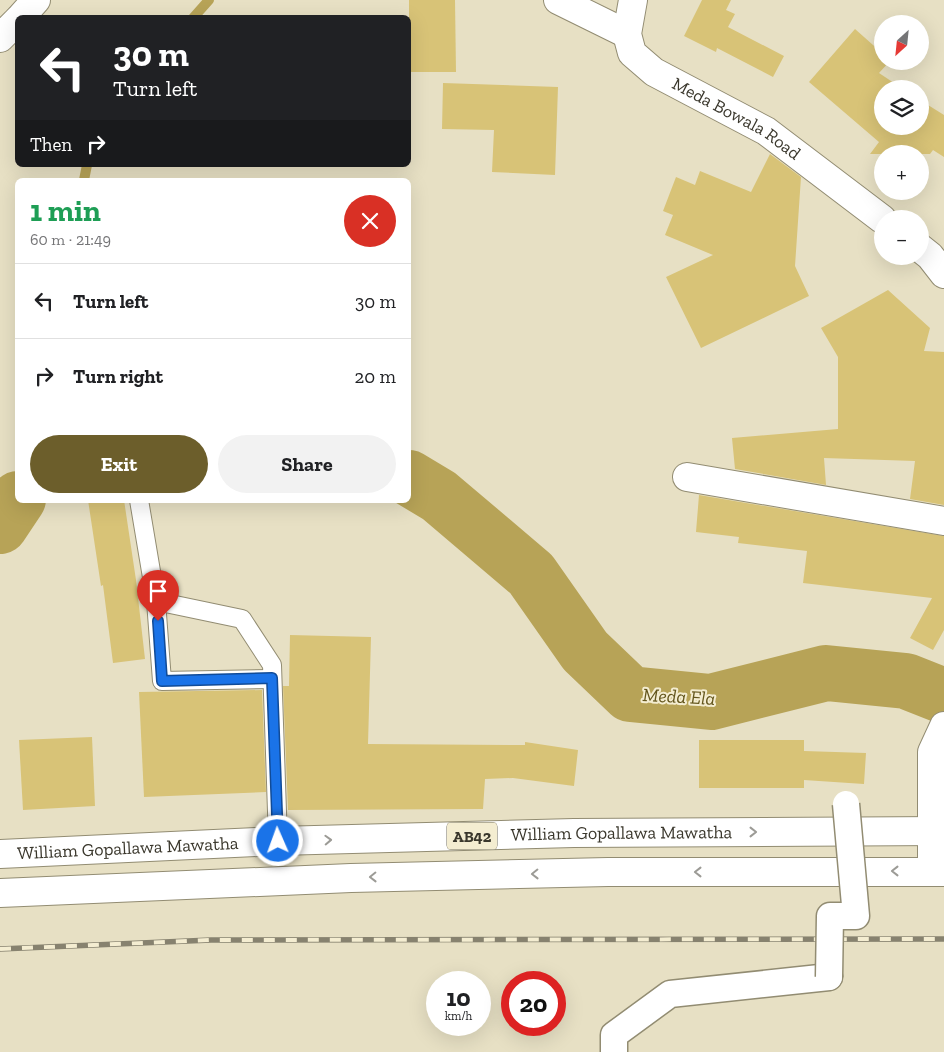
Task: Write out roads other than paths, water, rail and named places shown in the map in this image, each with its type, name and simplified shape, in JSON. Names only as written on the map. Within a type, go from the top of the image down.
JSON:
[{"type":"main road","points":[[23,15],[36,0]]},
{"type":"main road","points":[[558,0],[627,34],[633,0]]},
{"type":"main road","points":[[0,38],[15,23]]},
{"type":"main road","name":"Meda Bowala Road","points":[[627,34],[632,53],[654,72],[766,130],[874,213]]},
{"type":"main road","points":[[929,255],[944,274]]},
{"type":"main road","points":[[687,477],[944,521]]},
{"type":"main road","points":[[938,871],[938,831],[932,752],[944,726]]},
{"type":"main road","name":"William Gopallawa Mawatha","points":[[0,854],[278,841],[574,832],[938,831]]},
{"type":"main road","name":"AB42","points":[[0,893],[351,878],[608,872],[938,871]]},
{"type":"street","points":[[614,1052],[614,1035],[670,994],[829,977],[830,916],[856,916],[846,804]]},
{"type":"lane","points":[[140,503],[156,601],[162,681],[272,678]]},
{"type":"lane","points":[[156,601],[242,619],[272,665],[278,841]]},
{"type":"waterway","points":[[196,15],[209,0]]},
{"type":"waterway","points":[[84,178],[87,167]]},
{"type":"waterway","name":"Meda Ela","points":[[411,479],[439,496],[531,574],[585,651],[630,694],[711,702],[826,673],[906,681],[944,696]]},
{"type":"waterway","name":"Meda Ela","points":[[0,526],[15,503]]},
{"type":"railway","points":[[0,949],[211,940],[944,939]]}]
